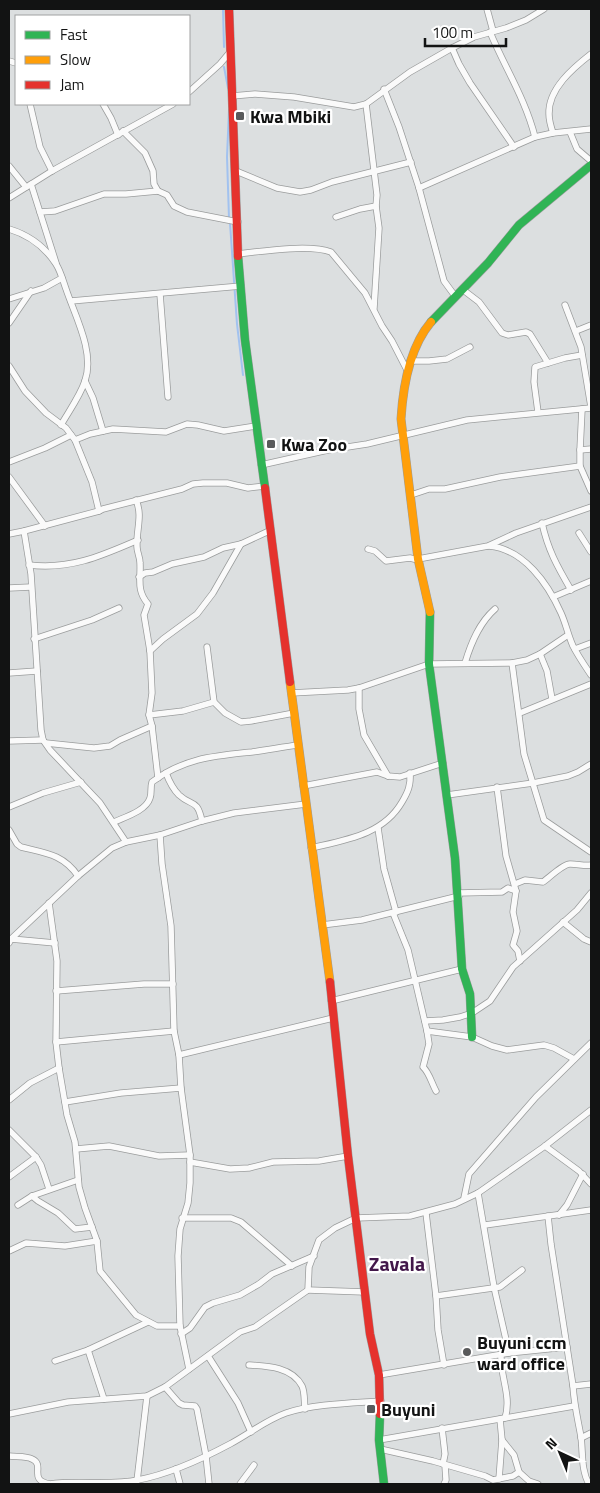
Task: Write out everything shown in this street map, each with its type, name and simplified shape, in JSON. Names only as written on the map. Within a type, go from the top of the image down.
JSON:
[{"type":"main road","points":[[229,9],[238,254],[245,340],[322,925],[370,1334],[379,1375],[381,1401],[379,1440],[384,1484]]},
{"type":"main road","points":[[472,1037],[470,994],[462,969],[458,894],[443,762],[429,664],[431,615],[418,559],[401,419],[402,398],[415,347],[425,329],[488,263],[519,225],[591,163]]},
{"type":"street","points":[[487,9],[499,55],[525,104],[535,137]]},
{"type":"street","points":[[232,96],[255,94],[294,97],[354,107],[366,104],[384,89],[410,72],[452,48],[474,37],[526,20],[544,9]]},
{"type":"street","points":[[452,48],[470,83],[514,147]]},
{"type":"street","points":[[190,91],[214,70],[230,52]]},
{"type":"street","points":[[553,133],[548,114],[554,93],[572,70],[591,54]]},
{"type":"street","points":[[384,89],[411,162],[444,281],[455,296]]},
{"type":"street","points":[[366,104],[379,228],[374,310]]},
{"type":"street","points":[[30,105],[40,147],[52,172]]},
{"type":"street","points":[[104,105],[120,133],[145,153],[153,171],[154,184],[158,190],[167,195],[174,206],[187,212],[238,222]]},
{"type":"street","points":[[9,198],[171,105]]},
{"type":"street","points":[[419,188],[535,137],[591,129]]},
{"type":"street","points":[[570,132],[577,149],[591,163]]},
{"type":"street","points":[[236,171],[277,188],[300,192],[411,162]]},
{"type":"street","points":[[9,166],[29,186],[40,212],[57,265],[81,328],[86,352],[87,367],[85,381],[61,424]]},
{"type":"street","points":[[40,212],[55,211],[104,194],[126,194],[158,190]]},
{"type":"street","points":[[336,217],[376,206]]},
{"type":"street","points":[[9,229],[23,233],[35,240],[57,265]]},
{"type":"street","points":[[238,254],[287,249],[323,249],[331,252],[360,287],[408,372]]},
{"type":"street","points":[[9,298],[44,288],[62,278]]},
{"type":"street","points":[[71,301],[241,286]]},
{"type":"street","points":[[462,289],[479,302],[502,333],[508,335],[526,332],[530,334],[548,363]]},
{"type":"street","points":[[9,323],[30,291]]},
{"type":"street","points":[[160,294],[168,397]]},
{"type":"street","points":[[261,465],[404,436],[467,420],[591,407],[576,331],[565,305]]},
{"type":"street","points":[[576,331],[591,325]]},
{"type":"street","points":[[411,361],[448,359],[470,347]]},
{"type":"street","points":[[538,412],[534,369],[539,365],[582,355]]},
{"type":"street","points":[[9,366],[25,391],[46,413],[61,424],[73,438],[92,482],[100,511]]},
{"type":"street","points":[[85,381],[93,398],[103,431]]},
{"type":"street","points":[[582,409],[580,466],[591,491]]},
{"type":"street","points":[[9,462],[73,438],[113,429],[166,432],[187,424],[224,431],[256,426]]},
{"type":"street","points":[[580,450],[591,449]]},
{"type":"street","points":[[411,495],[429,489],[445,489],[532,471],[580,466]]},
{"type":"street","points":[[9,478],[45,526]]},
{"type":"street","points":[[9,534],[182,489],[193,484],[227,483],[248,488],[265,486]]},
{"type":"street","points":[[136,500],[140,509],[137,547],[140,563],[139,577],[143,598],[148,604],[144,615],[150,651],[152,692],[149,715],[158,778]]},
{"type":"street","points":[[368,549],[375,551],[386,561],[418,559],[488,546],[516,533],[591,507]]},
{"type":"street","points":[[542,524],[549,550],[570,590]]},
{"type":"street","points":[[24,531],[31,587],[41,730],[44,742],[100,803],[126,842]]},
{"type":"street","points":[[139,577],[145,573],[154,572],[172,564],[204,557],[223,548],[241,544],[269,531]]},
{"type":"street","points":[[579,533],[591,552]]},
{"type":"street","points":[[29,565],[54,567],[74,564],[138,540]]},
{"type":"street","points":[[150,651],[197,614],[213,593],[241,544]]},
{"type":"street","points":[[488,546],[505,549],[526,563],[553,597],[562,615],[568,635],[591,675]]},
{"type":"street","points":[[553,597],[591,581]]},
{"type":"street","points":[[9,588],[31,587]]},
{"type":"street","points":[[34,639],[92,620],[119,608]]},
{"type":"street","points":[[465,663],[472,641],[484,620],[495,609]]},
{"type":"street","points":[[291,693],[358,688],[429,664],[512,663],[527,660],[540,654],[568,635]]},
{"type":"street","points":[[575,649],[591,643]]},
{"type":"street","points":[[208,647],[214,702],[225,713],[241,722],[294,713]]},
{"type":"street","points":[[540,654],[547,671],[552,700]]},
{"type":"street","points":[[512,663],[524,754],[544,820],[591,852]]},
{"type":"street","points":[[9,673],[37,671]]},
{"type":"street","points":[[520,713],[591,684]]},
{"type":"street","points":[[358,688],[359,709],[364,735],[388,776]]},
{"type":"street","points":[[149,715],[182,711],[214,702]]},
{"type":"street","points":[[9,741],[44,742],[94,748],[110,746],[152,726]]},
{"type":"street","points":[[114,822],[131,815],[144,806],[150,799],[152,782],[178,766],[220,754],[253,752],[298,745]]},
{"type":"street","points":[[303,786],[371,772],[388,776],[400,776],[443,762]]},
{"type":"street","points":[[447,795],[568,776],[591,764]]},
{"type":"street","points":[[166,773],[180,796],[198,807],[202,820]]},
{"type":"street","points":[[311,848],[349,839],[378,828],[395,814],[406,796],[409,788],[410,773]]},
{"type":"street","points":[[9,807],[43,793],[81,782]]},
{"type":"street","points":[[497,787],[506,856],[516,887],[513,912],[517,931],[513,945],[518,950],[520,961]]},
{"type":"street","points":[[10,941],[78,876],[112,848],[126,842],[160,835],[202,820],[234,813],[306,804]]},
{"type":"street","points":[[378,828],[384,869],[394,912],[408,950],[427,1031],[428,1044],[424,1067],[436,1091]]},
{"type":"street","points":[[9,830],[17,844],[21,847],[63,859],[71,865],[78,876]]},
{"type":"street","points":[[160,835],[171,926],[174,1031],[179,1055],[181,1088],[190,1158],[188,1203],[182,1218],[178,1256],[180,1326],[189,1369]]},
{"type":"street","points":[[322,925],[362,920],[458,894],[502,892],[508,888],[516,887],[525,880],[543,882],[555,874],[562,865],[591,865]]},
{"type":"street","points":[[425,1021],[460,1017],[490,1001],[513,967],[577,910],[591,893]]},
{"type":"street","points":[[49,903],[57,961],[56,1042],[59,1068],[76,1149],[78,1180],[85,1208],[97,1241],[100,1271],[136,1314],[157,1326],[180,1326]]},
{"type":"street","points":[[563,922],[584,939],[591,942]]},
{"type":"street","points":[[10,941],[55,943]]},
{"type":"street","points":[[331,1001],[462,969]]},
{"type":"street","points":[[56,991],[144,984],[173,984]]},
{"type":"street","points":[[179,1055],[333,1018]]},
{"type":"street","points":[[56,1042],[174,1031]]},
{"type":"street","points":[[427,1031],[472,1037],[506,1050],[544,1045],[554,1048],[574,1059]]},
{"type":"street","points":[[464,1198],[469,1174],[536,1097],[591,1043]]},
{"type":"street","points":[[9,1100],[38,1078],[59,1068]]},
{"type":"street","points":[[65,1102],[121,1092],[181,1088]]},
{"type":"street","points":[[308,1290],[309,1267],[319,1240],[335,1228],[356,1218],[410,1216],[455,1204],[478,1192],[545,1146],[591,1110]]},
{"type":"street","points":[[9,1130],[36,1157],[41,1165],[49,1189]]},
{"type":"street","points":[[76,1149],[109,1146],[159,1156],[190,1158],[230,1169],[249,1168],[272,1162],[319,1161],[348,1156]]},
{"type":"street","points":[[545,1146],[582,1174],[591,1184]]},
{"type":"street","points":[[9,1177],[36,1157]]},
{"type":"street","points":[[559,1215],[582,1174]]},
{"type":"street","points":[[18,1204],[49,1189],[78,1180]]},
{"type":"street","points":[[478,1192],[494,1287],[509,1354]]},
{"type":"street","points":[[32,1196],[58,1213],[75,1229],[92,1227]]},
{"type":"street","points":[[485,1225],[591,1210]]},
{"type":"street","points":[[426,1213],[438,1330],[444,1365]]},
{"type":"street","points":[[548,1216],[573,1386],[574,1406],[581,1438],[584,1468],[589,1484]]},
{"type":"street","points":[[182,1218],[231,1218],[241,1222],[292,1266]]},
{"type":"street","points":[[9,1251],[26,1243],[65,1246],[97,1241]]},
{"type":"street","points":[[181,1334],[190,1328],[205,1307],[240,1294],[259,1284],[272,1274],[314,1256]]},
{"type":"street","points":[[436,1296],[500,1287],[522,1270]]},
{"type":"street","points":[[9,1414],[68,1402],[147,1396],[165,1387],[240,1332],[255,1327],[308,1290],[365,1292]]},
{"type":"street","points":[[55,1361],[88,1350],[148,1322]]},
{"type":"street","points":[[379,1375],[501,1355],[567,1347]]},
{"type":"street","points":[[88,1350],[104,1399]]},
{"type":"street","points":[[494,1481],[502,1440],[502,1418],[507,1410],[507,1394],[501,1369],[501,1355]]},
{"type":"street","points":[[208,1356],[238,1403],[251,1432]]},
{"type":"street","points":[[249,1365],[278,1368],[290,1373],[302,1387],[306,1409]]},
{"type":"street","points":[[573,1386],[591,1384]]},
{"type":"street","points":[[165,1387],[179,1403],[195,1406],[197,1409],[209,1484]]},
{"type":"street","points":[[137,1481],[147,1396]]},
{"type":"street","points":[[9,1456],[36,1460],[38,1478],[42,1483],[137,1481],[176,1469],[206,1456],[251,1432],[270,1419],[289,1412],[381,1401]]},
{"type":"street","points":[[379,1440],[574,1406]]},
{"type":"street","points":[[442,1428],[446,1480],[444,1484]]},
{"type":"street","points":[[581,1438],[591,1433]]},
{"type":"street","points":[[502,1440],[514,1455],[520,1472],[529,1481],[538,1484]]},
{"type":"street","points":[[380,1449],[444,1464],[485,1476],[494,1481],[520,1472]]},
{"type":"street","points":[[240,1484],[254,1465]]},
{"type":"street","points":[[176,1469],[180,1484]]},
{"type":"waterway","points":[[223,9],[224,47]]},
{"type":"waterway","points":[[224,67],[228,88]]},
{"type":"waterway","points":[[229,110],[227,157],[229,218]]},
{"type":"waterway","points":[[230,223],[237,324],[243,375]]},
{"type":"traffic: fast","points":[[431,322],[488,263],[519,225],[591,165]]},
{"type":"traffic: fast","points":[[238,256],[245,340],[265,488]]},
{"type":"traffic: fast","points":[[430,612],[429,664],[455,858],[462,969],[470,994],[472,1037]]},
{"type":"traffic: fast","points":[[380,1414],[379,1440],[384,1484]]},
{"type":"traffic: slow","points":[[430,612],[418,559],[401,419],[403,394],[412,355],[423,332],[431,322]]},
{"type":"traffic: slow","points":[[290,682],[330,982]]},
{"type":"traffic: jam","points":[[229,9],[238,256]]},
{"type":"traffic: jam","points":[[265,488],[290,682]]},
{"type":"traffic: jam","points":[[330,982],[348,1156],[370,1334],[379,1375],[380,1414]]},
{"type":"place","name":"Kwa Mbiki","points":[[240,116]]},
{"type":"place","name":"Kwa Zoo","points":[[271,444]]},
{"type":"place","name":"Buyuni ccm ward office","points":[[467,1352]]},
{"type":"place","name":"Buyuni","points":[[371,1409]]},
{"type":"district","name":"Zavala","points":[[397,1263]]}]
